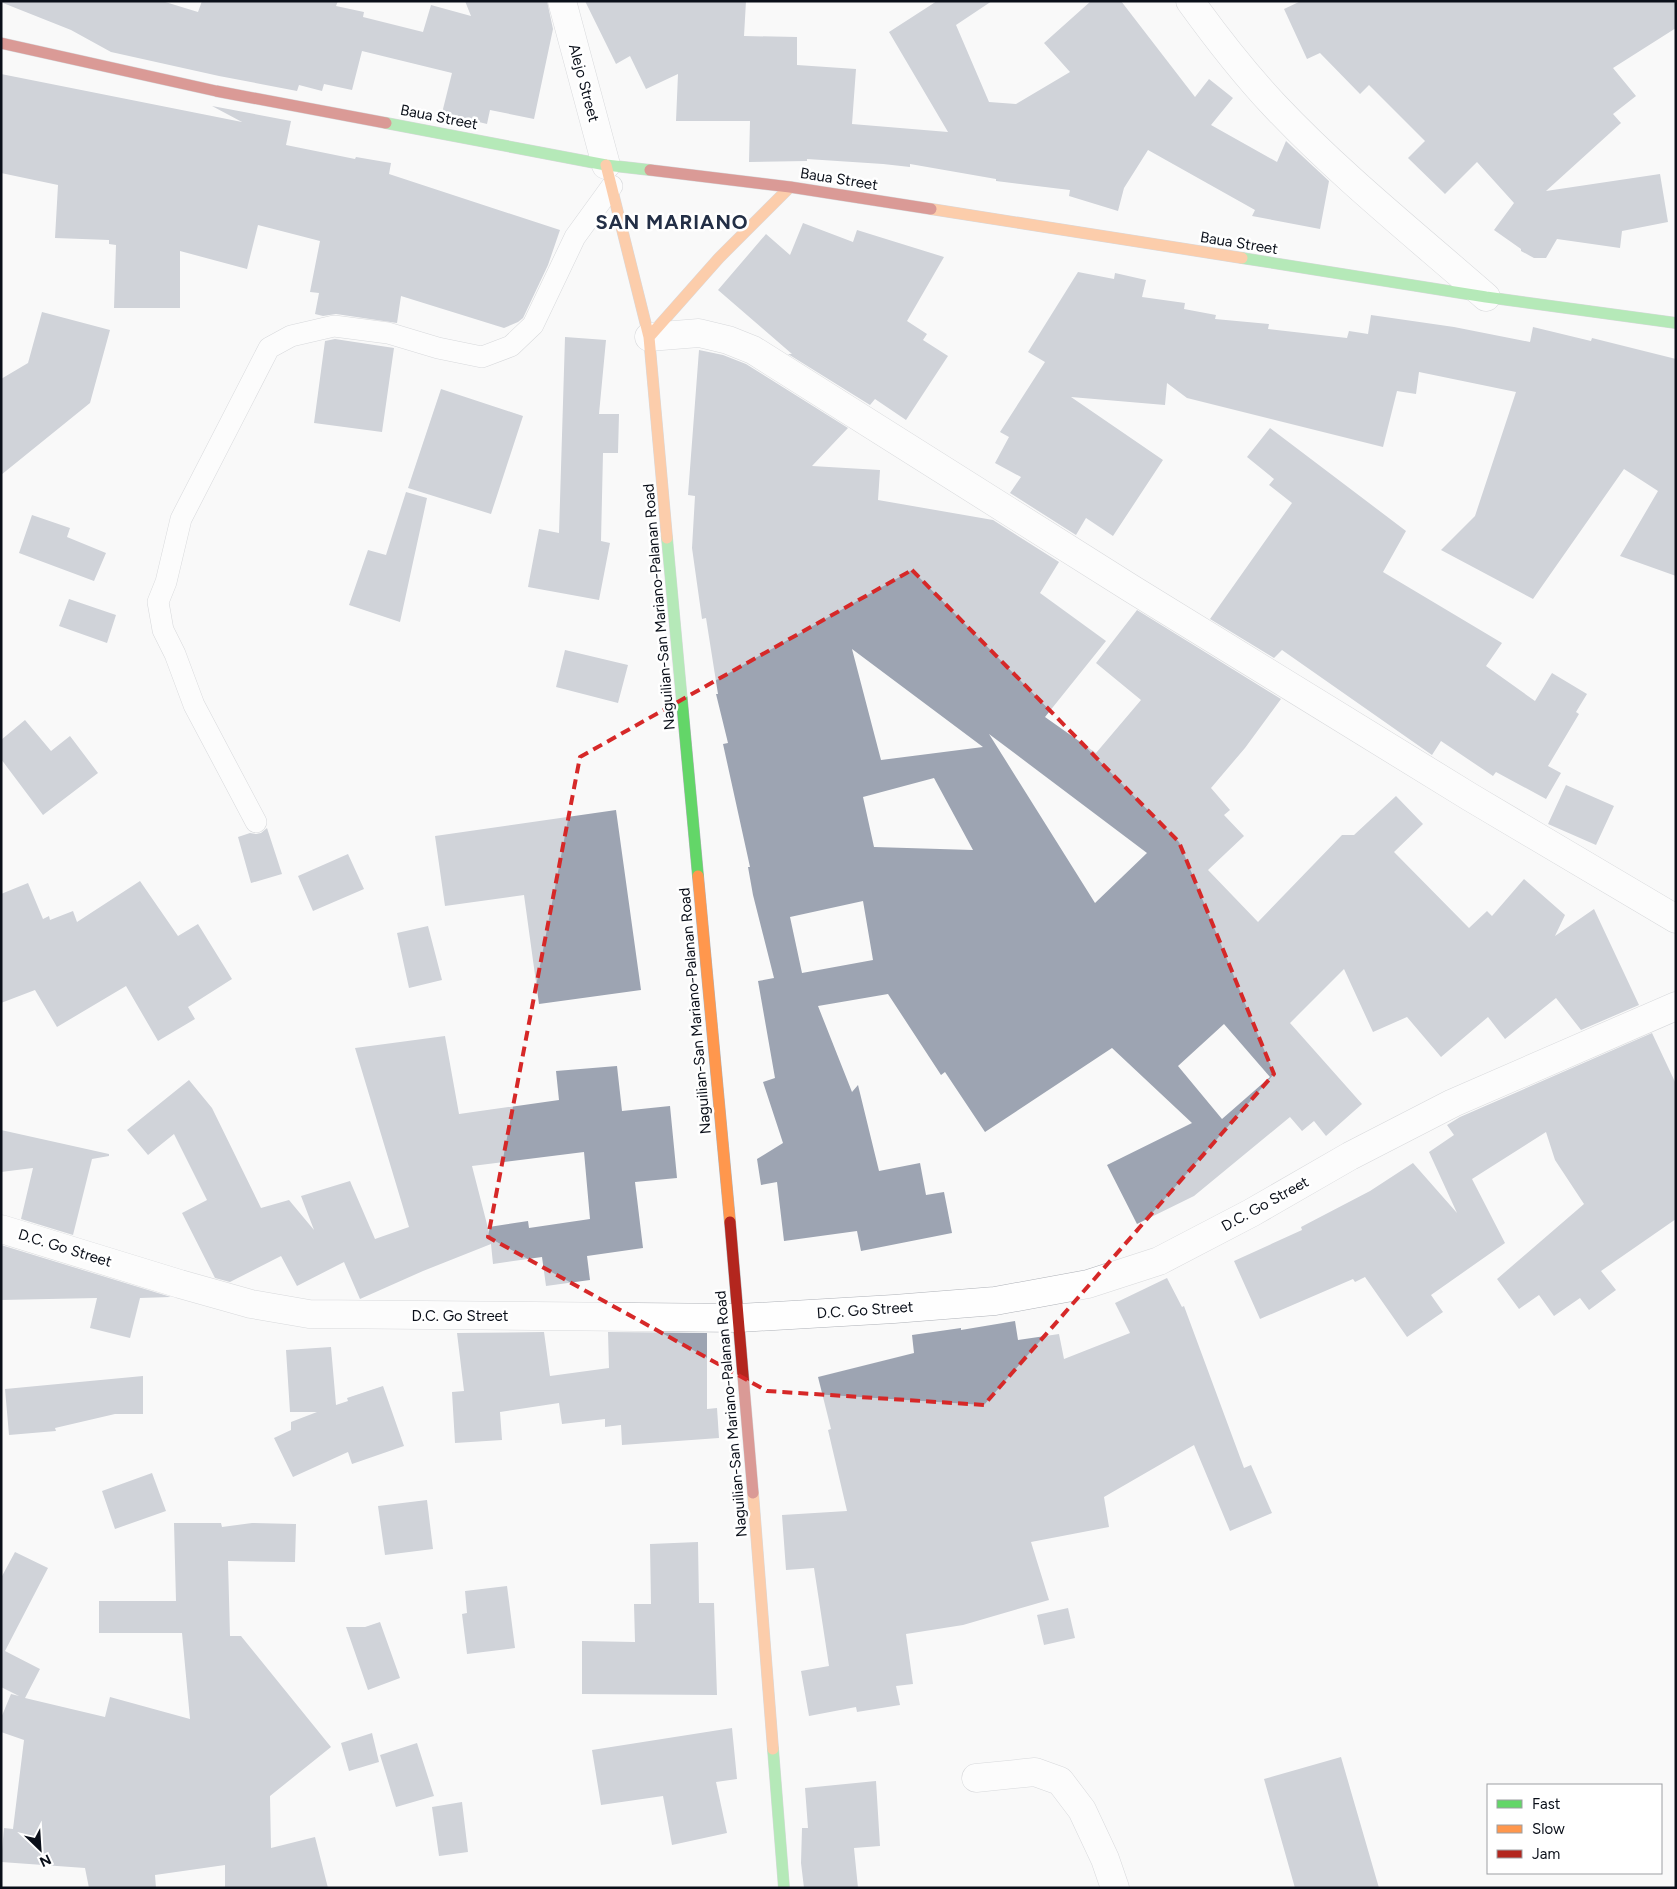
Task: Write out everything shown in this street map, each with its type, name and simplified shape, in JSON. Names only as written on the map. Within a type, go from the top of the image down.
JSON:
[{"type":"main road","name":"Baua Street","points":[[1,43],[609,175],[790,187],[1486,297],[1676,322]]},
{"type":"main road","name":"Naguilian-San Mariano-Palanan Road","points":[[609,175],[649,338],[739,1318],[784,1888]]},
{"type":"main road","points":[[649,338],[720,258],[790,187]]},
{"type":"street","name":"Alejo Street","points":[[562,1],[609,175]]},
{"type":"street","points":[[1190,1],[1223,46],[1274,105],[1342,171],[1486,297]]},
{"type":"street","points":[[649,338],[699,333],[728,340],[753,350],[1132,589],[1470,797],[1676,919]]},
{"type":"street","name":"D.C. Go Street","points":[[1,1228],[180,1284],[251,1304],[309,1314],[739,1318],[995,1301],[1088,1284],[1159,1261],[1251,1213],[1350,1156],[1454,1103],[1676,1006]]},
{"type":"street","points":[[976,1778],[1035,1772],[1060,1781],[1082,1810],[1105,1859],[1115,1888]]},
{"type":"lane","points":[[256,822],[194,705],[175,654],[163,630],[158,602],[166,582],[181,519],[269,348],[291,336],[334,326],[388,333],[438,348],[482,357],[511,346],[533,325],[575,237],[609,175]]},
{"type":"highlighted area","points":[[912,570],[1179,842],[1274,1074],[984,1405],[767,1391],[488,1237],[580,757]]},
{"type":"building","points":[[4,1],[162,1],[198,12],[202,1],[338,1],[336,6],[364,12],[363,17],[423,32],[431,5],[471,16],[465,1],[547,1],[553,29],[534,119],[490,110],[487,124],[442,113],[452,73],[362,51],[352,90],[324,84],[322,91],[299,85],[297,91],[111,52],[71,30],[3,3]]},
{"type":"building","points":[[585,1],[746,1],[744,36],[797,37],[797,65],[856,69],[852,124],[948,132],[889,32],[937,1],[992,1],[956,25],[989,102],[1016,104],[1070,72],[1044,43],[1091,1],[1121,1],[1195,97],[1209,79],[1233,98],[1211,125],[1277,162],[1286,141],[1329,181],[1320,229],[1252,216],[1255,210],[1148,150],[1124,188],[1118,211],[1069,196],[1070,190],[996,181],[996,179],[910,164],[910,167],[807,159],[807,161],[749,162],[750,121],[676,121],[678,74],[646,89],[630,56],[616,64]]},
{"type":"building","points":[[1301,1],[1676,1],[1676,28],[1613,68],[1636,96],[1613,114],[1621,123],[1546,191],[1660,174],[1668,222],[1622,231],[1620,248],[1557,239],[1546,258],[1534,258],[1521,251],[1521,249],[1494,230],[1514,203],[1477,162],[1445,194],[1408,158],[1425,141],[1369,85],[1360,94],[1320,53],[1307,59],[1284,9]]},
{"type":"building","points":[[1,74],[242,122],[212,106],[291,121],[286,145],[355,159],[356,157],[391,163],[389,174],[560,230],[548,265],[523,318],[504,328],[401,296],[397,323],[336,314],[323,316],[315,314],[319,293],[310,292],[320,241],[258,225],[247,269],[180,251],[180,308],[114,308],[116,245],[109,244],[109,240],[55,238],[58,185],[1,173]]},
{"type":"building","points":[[803,223],[853,242],[857,230],[944,257],[907,321],[927,334],[923,340],[948,356],[906,420],[875,399],[870,405],[788,354],[792,354],[718,290],[766,234],[790,255]]},
{"type":"building","points":[[1078,272],[1114,279],[1115,273],[1146,280],[1142,297],[1185,303],[1184,309],[1216,315],[1215,319],[1269,324],[1268,329],[1347,338],[1349,331],[1368,334],[1371,315],[1454,327],[1530,342],[1533,327],[1591,341],[1592,338],[1676,359],[1676,576],[1620,556],[1658,491],[1624,469],[1533,599],[1441,550],[1475,516],[1516,392],[1419,372],[1416,394],[1397,391],[1383,447],[1187,398],[1167,383],[1165,405],[1071,397],[1163,460],[1113,536],[1086,518],[1076,535],[1010,493],[1021,477],[995,463],[1009,437],[1000,432],[1045,362],[1028,352]]},
{"type":"building","points":[[42,312],[110,330],[90,403],[1,475],[1,379],[28,363]]},
{"type":"building","points":[[565,337],[606,340],[599,414],[619,414],[618,453],[603,453],[601,541],[610,543],[599,600],[528,587],[539,529],[559,533]]},
{"type":"building","points":[[335,339],[394,348],[382,432],[314,423],[325,341]]},
{"type":"building","points":[[699,350],[723,355],[746,364],[848,428],[812,466],[880,470],[878,500],[993,520],[1059,562],[1040,593],[1106,641],[1045,717],[1096,753],[1141,700],[1096,663],[1137,610],[1281,699],[1245,748],[1211,788],[1230,810],[1224,815],[1244,836],[1208,870],[1258,922],[1342,835],[1354,835],[1396,796],[1423,824],[1394,852],[1469,928],[1487,911],[1492,916],[1524,879],[1565,915],[1555,936],[1594,909],[1639,1005],[1581,1030],[1556,998],[1505,1039],[1488,1017],[1441,1057],[1407,1017],[1373,1032],[1344,969],[1290,1023],[1362,1104],[1326,1136],[1314,1121],[1302,1131],[1290,1117],[1194,1196],[1137,1224],[1107,1165],[1192,1123],[1112,1048],[985,1132],[945,1072],[941,1075],[888,994],[818,1006],[852,1092],[858,1085],[879,1171],[920,1163],[926,1195],[944,1192],[952,1233],[861,1251],[857,1231],[784,1241],[777,1182],[761,1185],[757,1159],[783,1143],[763,1082],[775,1078],[758,981],[774,978],[753,895],[748,867],[750,867],[723,744],[728,743],[716,694],[718,694],[706,618],[702,619],[692,548],[695,496],[688,495]],"holes":[[[852,649],[983,747],[881,760]],[[989,734],[1147,853],[1095,903]],[[934,778],[973,850],[874,847],[863,797]],[[863,901],[873,960],[802,973],[790,917]],[[1224,1024],[1270,1077],[1222,1119],[1178,1066]]]},
{"type":"building","points":[[441,389],[523,416],[491,514],[408,488]]},
{"type":"building","points":[[1270,428],[1406,531],[1383,572],[1502,643],[1486,666],[1535,701],[1552,673],[1587,694],[1576,712],[1579,714],[1548,766],[1561,773],[1546,799],[1496,772],[1493,776],[1441,741],[1432,755],[1282,650],[1274,658],[1210,619],[1292,503],[1269,485],[1274,479],[1247,457]]},
{"type":"building","points":[[406,492],[427,498],[400,622],[349,605],[368,550],[386,555]]},
{"type":"building","points":[[32,515],[70,528],[67,537],[106,553],[94,581],[19,553]]},
{"type":"building","points":[[69,599],[116,615],[107,643],[59,626]]},
{"type":"building","points":[[565,650],[628,665],[618,703],[556,687]]},
{"type":"building","points":[[25,720],[51,751],[70,736],[98,773],[43,815],[1,759],[1,740]]},
{"type":"building","points":[[1566,785],[1614,806],[1596,845],[1548,824]]},
{"type":"building","points":[[616,810],[641,990],[539,1004],[524,895],[445,906],[435,836]]},
{"type":"building","points":[[267,828],[282,874],[251,883],[238,837],[250,833],[261,833]]},
{"type":"building","points":[[348,854],[364,889],[313,911],[298,876]]},
{"type":"building","points":[[140,881],[178,936],[198,924],[232,979],[188,1007],[195,1019],[158,1041],[126,986],[57,1027],[35,990],[1,1003],[1,894],[28,883],[43,919],[49,916],[50,920],[73,911],[77,922]]},
{"type":"building","points":[[428,926],[442,980],[409,988],[397,933]]},
{"type":"building","points":[[1652,1033],[1676,1084],[1676,1219],[1601,1271],[1616,1290],[1589,1310],[1580,1298],[1554,1316],[1539,1295],[1519,1309],[1497,1279],[1584,1204],[1555,1160],[1546,1132],[1472,1179],[1505,1243],[1431,1295],[1443,1312],[1407,1337],[1365,1277],[1355,1282],[1353,1279],[1260,1319],[1234,1261],[1302,1230],[1301,1227],[1370,1191],[1413,1163],[1457,1213],[1429,1152],[1454,1135],[1447,1125],[1460,1117]]},
{"type":"building","points":[[445,1036],[459,1114],[559,1100],[556,1071],[617,1066],[622,1111],[670,1106],[677,1178],[635,1182],[643,1248],[587,1256],[590,1280],[546,1286],[542,1257],[493,1264],[491,1244],[360,1299],[344,1262],[297,1286],[281,1256],[230,1282],[215,1278],[182,1213],[207,1200],[174,1134],[148,1155],[127,1130],[189,1080],[212,1108],[261,1208],[289,1200],[314,1230],[301,1196],[350,1181],[375,1239],[409,1227],[355,1048]],"holes":[[[584,1152],[590,1219],[529,1228],[528,1221],[489,1227],[489,1232],[472,1166]]]},
{"type":"building","points":[[1,1130],[109,1154],[109,1156],[92,1159],[73,1235],[21,1219],[33,1168],[1,1172]]},
{"type":"building","points":[[1,1245],[171,1297],[140,1298],[130,1338],[90,1328],[97,1298],[1,1300]]},
{"type":"building","points":[[1167,1278],[1182,1307],[1184,1306],[1244,1468],[1251,1465],[1272,1513],[1230,1531],[1194,1445],[1104,1497],[1109,1527],[1031,1542],[1049,1600],[963,1625],[906,1634],[913,1684],[896,1686],[900,1705],[857,1712],[856,1707],[809,1716],[801,1671],[829,1666],[814,1568],[786,1570],[782,1515],[847,1511],[828,1430],[831,1429],[818,1377],[914,1353],[912,1335],[961,1328],[961,1330],[1015,1321],[1018,1340],[1059,1334],[1064,1359],[1130,1333],[1115,1303]]},
{"type":"building","points":[[544,1332],[550,1376],[609,1368],[608,1332],[707,1333],[707,1409],[717,1408],[719,1438],[622,1445],[621,1425],[605,1427],[605,1419],[562,1424],[559,1403],[500,1412],[502,1440],[455,1443],[452,1392],[464,1391],[457,1333]]},
{"type":"building","points":[[331,1347],[336,1405],[348,1401],[347,1398],[383,1386],[404,1446],[352,1464],[348,1452],[293,1477],[274,1438],[291,1430],[291,1422],[317,1412],[290,1412],[286,1350]]},
{"type":"building","points":[[143,1376],[143,1414],[115,1414],[55,1428],[56,1431],[9,1435],[5,1389]]},
{"type":"building","points":[[152,1473],[166,1511],[115,1529],[102,1491]]},
{"type":"building","points":[[427,1500],[433,1549],[385,1555],[378,1506]]},
{"type":"building","points":[[174,1523],[221,1523],[222,1527],[252,1523],[296,1524],[295,1562],[228,1561],[230,1636],[241,1636],[331,1747],[270,1796],[271,1848],[315,1837],[328,1888],[225,1888],[225,1865],[155,1875],[156,1888],[89,1888],[85,1868],[1,1862],[4,1828],[13,1829],[24,1740],[1,1732],[1,1718],[11,1694],[19,1696],[1,1687],[1,1578],[15,1552],[48,1568],[5,1651],[40,1669],[25,1698],[105,1717],[110,1697],[190,1719],[182,1633],[99,1633],[99,1601],[176,1601]]},
{"type":"building","points":[[698,1542],[699,1603],[714,1603],[717,1695],[582,1694],[582,1641],[635,1642],[634,1604],[651,1604],[650,1544]]},
{"type":"building","points":[[507,1586],[515,1648],[467,1654],[462,1614],[467,1613],[465,1591]]},
{"type":"building","points":[[1068,1608],[1075,1638],[1044,1645],[1037,1615]]},
{"type":"building","points":[[380,1622],[400,1678],[368,1690],[346,1627],[365,1627]]},
{"type":"building","points":[[732,1728],[737,1779],[716,1782],[727,1833],[672,1845],[663,1796],[601,1805],[592,1750]]},
{"type":"building","points":[[372,1733],[379,1762],[349,1771],[341,1743]]},
{"type":"building","points":[[417,1743],[434,1796],[396,1807],[380,1755]]},
{"type":"building","points":[[1341,1757],[1379,1888],[1295,1888],[1264,1779]]},
{"type":"building","points":[[876,1781],[880,1846],[854,1848],[858,1888],[804,1888],[801,1863],[802,1828],[808,1828],[805,1788]]},
{"type":"building","points":[[462,1802],[468,1852],[439,1856],[432,1807]]},
{"type":"traffic: fast","points":[[386,123],[606,165],[650,170]]},
{"type":"traffic: fast","points":[[1242,258],[1486,297],[1676,323]]},
{"type":"traffic: fast","points":[[667,538],[698,876]]},
{"type":"traffic: fast","points":[[773,1749],[784,1888]]},
{"type":"traffic: slow","points":[[606,165],[649,337],[667,538]]},
{"type":"traffic: slow","points":[[649,337],[719,258],[790,187]]},
{"type":"traffic: slow","points":[[931,209],[1242,258]]},
{"type":"traffic: slow","points":[[698,876],[730,1222]]},
{"type":"traffic: slow","points":[[753,1493],[773,1749]]},
{"type":"traffic: jam","points":[[1,43],[216,91],[386,123]]},
{"type":"traffic: jam","points":[[650,170],[790,187],[931,209]]},
{"type":"traffic: jam","points":[[730,1222],[753,1493]]},
{"type":"district","name":"SAN MARIANO","points":[[672,222]]}]
